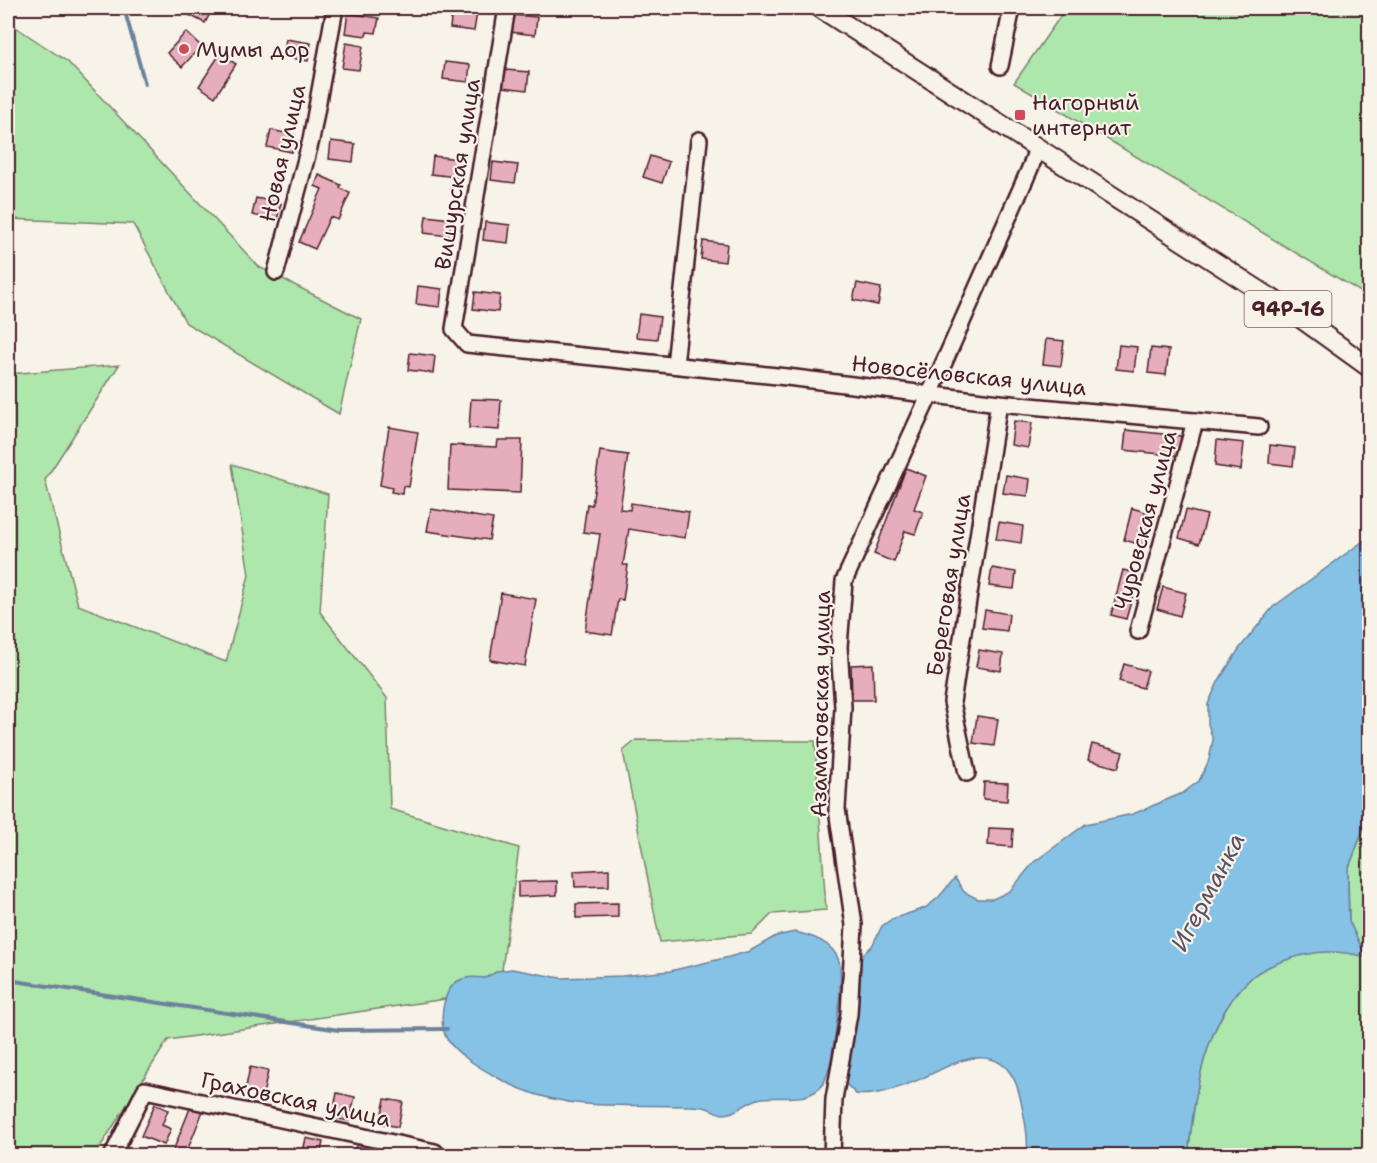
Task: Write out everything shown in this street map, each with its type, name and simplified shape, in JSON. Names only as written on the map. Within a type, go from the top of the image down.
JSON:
[{"type":"main road","name":"94Р-16","points":[[820,8],[1288,309],[1370,368]]},
{"type":"street","name":"Новая улица","points":[[276,272],[311,140],[335,8]]},
{"type":"street","name":"Вишурская улица","points":[[467,344],[454,329],[507,8]]},
{"type":"street","points":[[1000,66],[1012,8]]},
{"type":"street","points":[[675,365],[699,140]]},
{"type":"street","name":"Азаматовская улица","points":[[832,1155],[834,1099],[849,1014],[854,925],[837,808],[843,707],[839,647],[843,581],[930,394],[1037,148]]},
{"type":"street","name":"Новосёловская улица","points":[[467,344],[675,365],[999,403],[1259,427]]},
{"type":"street","name":"Береговая улица","points":[[968,773],[952,702],[999,403]]},
{"type":"street","name":"Чуровская улица","points":[[1138,631],[1195,421]]},
{"type":"street","name":"Граховская улица","points":[[112,1155],[145,1090],[435,1152],[434,1155]]},
{"type":"green space","points":[[1066,8],[1369,8],[1369,297],[1014,83]]},
{"type":"green space","points":[[8,22],[68,62],[259,267],[361,319],[339,414],[186,323],[133,224],[8,219]]},
{"type":"green space","points":[[119,365],[45,480],[78,605],[226,662],[249,575],[232,464],[328,494],[320,612],[387,698],[390,809],[519,848],[499,991],[168,1040],[95,1155],[8,1156],[8,374]]},
{"type":"green space","points":[[636,740],[815,741],[826,910],[772,914],[752,934],[660,942],[623,751]]},
{"type":"green space","points":[[1369,814],[1369,1155],[1188,1156],[1198,1084],[1204,1060],[1222,1015],[1235,995],[1260,971],[1304,954],[1334,951],[1366,957],[1349,921],[1348,870]]},
{"type":"water","name":"Игерманка","points":[[1369,537],[1369,814],[1348,870],[1349,921],[1366,957],[1327,952],[1299,956],[1261,971],[1235,995],[1222,1015],[1204,1060],[1198,1083],[1188,1155],[1027,1155],[1026,1126],[1017,1086],[1008,1070],[994,1060],[985,1058],[957,1062],[919,1080],[885,1092],[856,1094],[845,1083],[854,1025],[856,976],[860,957],[872,946],[882,926],[892,919],[925,908],[938,898],[955,878],[964,892],[978,899],[993,899],[1010,891],[1034,862],[1086,824],[1133,814],[1183,793],[1199,781],[1209,760],[1213,740],[1208,724],[1208,704],[1219,680],[1239,649],[1273,607]]},
{"type":"water","points":[[795,932],[815,938],[832,949],[839,961],[840,971],[839,1004],[827,1075],[817,1090],[802,1097],[758,1099],[733,1112],[724,1114],[698,1106],[568,1102],[521,1089],[498,1078],[463,1056],[444,1033],[442,1017],[448,992],[458,981],[465,978],[485,978],[498,971],[512,969],[561,978],[622,976],[670,971],[750,951],[776,936]]},
{"type":"building","points":[[185,8],[213,8],[205,23],[183,12]]},
{"type":"building","points":[[452,10],[477,13],[474,31],[450,28]]},
{"type":"building","points":[[348,13],[379,18],[376,33],[367,32],[366,36],[345,33]]},
{"type":"building","points":[[512,15],[537,17],[535,35],[510,32]]},
{"type":"building","name":"Мумы дор","points":[[186,32],[201,46],[182,67],[167,53]]},
{"type":"building","points":[[286,39],[311,43],[308,61],[283,57]]},
{"type":"building","points":[[346,43],[363,46],[359,70],[342,68]]},
{"type":"building","points":[[220,54],[236,64],[215,97],[199,86]]},
{"type":"building","points":[[445,62],[470,65],[468,82],[443,79]]},
{"type":"building","points":[[505,70],[529,72],[527,90],[503,87]]},
{"type":"building","points":[[271,130],[295,135],[292,152],[267,147]]},
{"type":"building","points":[[331,141],[355,144],[353,162],[329,159]]},
{"type":"building","points":[[433,156],[458,159],[456,177],[431,174]]},
{"type":"building","points":[[650,156],[669,162],[662,183],[643,177]]},
{"type":"building","points":[[493,162],[518,165],[515,183],[491,180]]},
{"type":"building","points":[[319,175],[341,185],[340,188],[350,193],[338,220],[330,217],[315,249],[299,242],[322,189],[315,186]]},
{"type":"building","points":[[256,198],[281,203],[277,220],[252,215]]},
{"type":"building","points":[[426,216],[451,219],[449,236],[424,233]]},
{"type":"building","points":[[485,222],[510,225],[508,243],[483,240]]},
{"type":"building","points":[[703,241],[727,244],[725,262],[701,259]]},
{"type":"building","points":[[857,283],[881,288],[878,305],[853,300]]},
{"type":"building","points":[[418,286],[442,289],[440,307],[416,304]]},
{"type":"building","points":[[475,292],[500,295],[498,312],[473,309]]},
{"type":"building","points":[[639,314],[660,317],[657,339],[636,337]]},
{"type":"building","points":[[1046,339],[1064,341],[1061,366],[1043,364]]},
{"type":"building","points":[[1119,345],[1137,347],[1134,371],[1116,369]]},
{"type":"building","points":[[1151,348],[1169,350],[1166,375],[1148,373]]},
{"type":"building","points":[[410,353],[435,356],[433,373],[408,370]]},
{"type":"building","points":[[471,399],[501,400],[499,430],[469,428]]},
{"type":"building","points":[[1014,421],[1032,423],[1028,448],[1011,445]]},
{"type":"building","points":[[389,427],[418,432],[409,487],[403,486],[402,494],[391,492],[392,488],[380,485]]},
{"type":"building","points":[[1126,430],[1181,436],[1179,456],[1124,450]]},
{"type":"building","points":[[498,440],[522,440],[520,493],[448,490],[450,445],[497,447]]},
{"type":"building","points":[[1217,440],[1244,443],[1241,470],[1215,466]]},
{"type":"building","points":[[1270,445],[1295,448],[1293,466],[1269,463]]},
{"type":"building","points":[[600,451],[628,455],[620,509],[630,510],[631,503],[689,512],[685,538],[629,529],[623,565],[628,565],[623,600],[618,599],[612,635],[585,631],[600,534],[583,532],[587,504],[592,505]]},
{"type":"building","points":[[906,468],[926,476],[914,509],[923,512],[915,534],[905,531],[894,562],[874,554]]},
{"type":"building","points":[[1006,475],[1030,479],[1028,496],[1003,493]]},
{"type":"building","points":[[1132,508],[1155,515],[1146,546],[1124,540]]},
{"type":"building","points":[[431,509],[493,519],[489,540],[427,531]]},
{"type":"building","points":[[1186,510],[1207,515],[1199,544],[1179,538]]},
{"type":"building","points":[[999,522],[1023,526],[1021,543],[996,539]]},
{"type":"building","points":[[992,568],[1016,572],[1014,589],[989,586]]},
{"type":"building","points":[[1123,570],[1139,574],[1126,619],[1111,615]]},
{"type":"building","points":[[1163,587],[1186,593],[1180,616],[1157,609]]},
{"type":"building","points":[[501,593],[536,599],[525,666],[490,660]]},
{"type":"building","points":[[985,610],[1009,614],[1007,631],[982,628]]},
{"type":"building","points":[[979,650],[1003,654],[1001,671],[976,667]]},
{"type":"building","points":[[873,664],[874,700],[852,700],[851,665]]},
{"type":"building","points":[[1124,664],[1148,671],[1143,688],[1119,681]]},
{"type":"building","points":[[977,716],[998,719],[994,746],[973,743]]},
{"type":"building","points":[[1092,744],[1123,752],[1118,768],[1088,760]]},
{"type":"building","points":[[984,782],[1008,783],[1007,801],[983,799]]},
{"type":"building","points":[[989,828],[1013,829],[1012,847],[988,845]]},
{"type":"building","points":[[609,869],[609,886],[575,887],[574,871]]},
{"type":"building","points":[[557,881],[557,895],[518,897],[518,882]]},
{"type":"building","points":[[618,903],[618,917],[576,918],[576,904]]},
{"type":"building","points":[[250,1067],[268,1071],[263,1095],[245,1092]]},
{"type":"building","points":[[337,1093],[355,1097],[349,1121],[332,1118]]},
{"type":"building","points":[[385,1099],[403,1102],[398,1127],[380,1123]]},
{"type":"building","points":[[155,1104],[168,1110],[162,1125],[171,1129],[164,1145],[141,1136]]},
{"type":"building","points":[[191,1106],[203,1111],[185,1156],[171,1156]]},
{"type":"building","points":[[306,1138],[323,1142],[320,1156],[302,1156]]},
{"type":"building","points":[[356,1144],[385,1150],[384,1156],[354,1156]]},
{"type":"waterway","points":[[124,8],[145,84]]},
{"type":"waterway","points":[[8,980],[339,1030],[447,1029]]},
{"type":"place","name":"Мумы дор","points":[[184,49]]},
{"type":"place","name":"Нагорный интернат","points":[[1020,115]]}]
